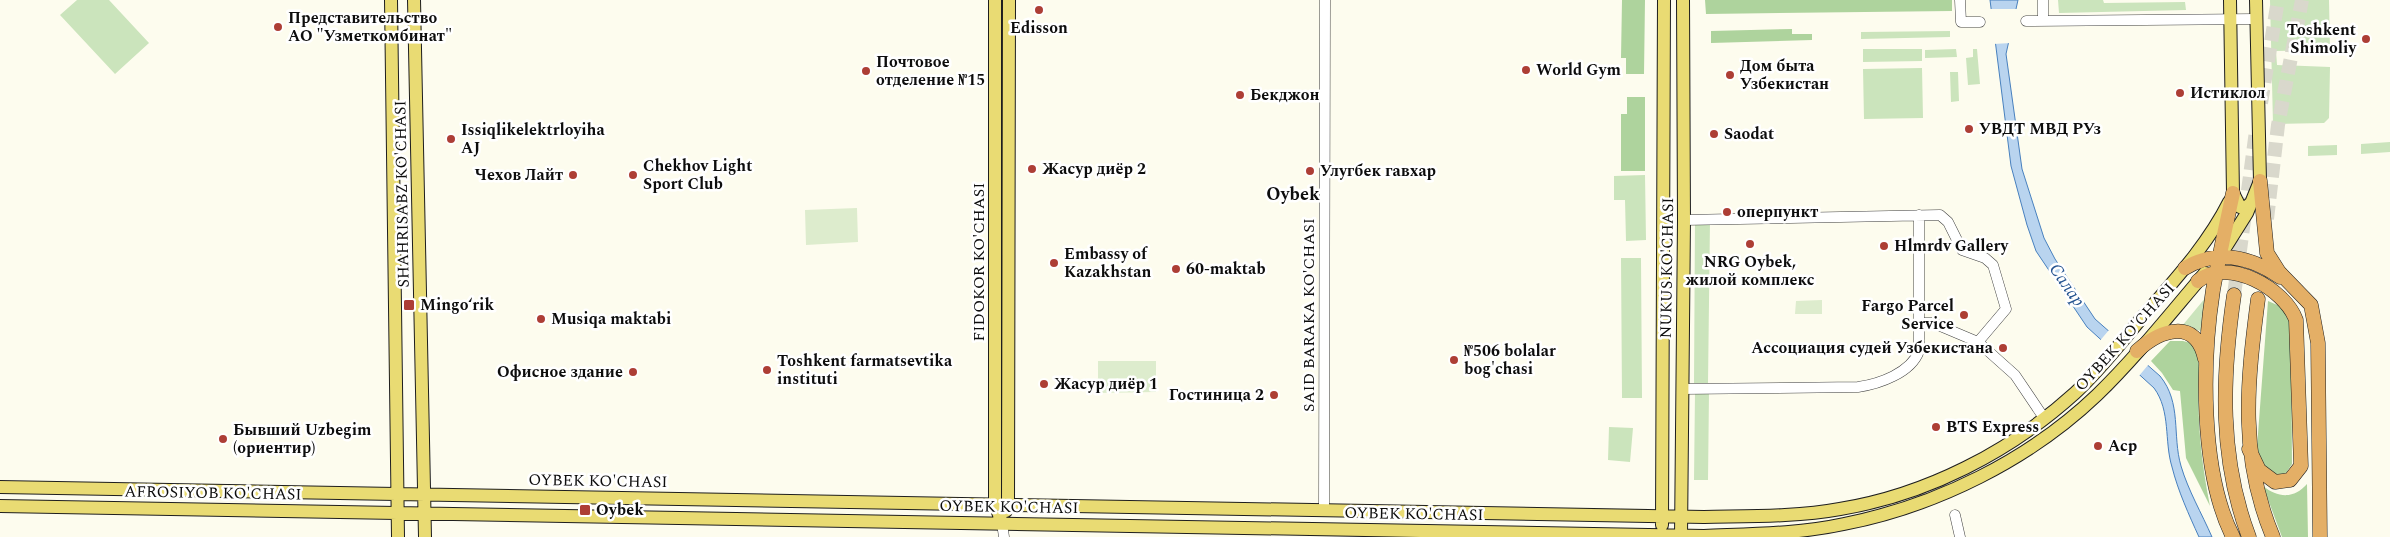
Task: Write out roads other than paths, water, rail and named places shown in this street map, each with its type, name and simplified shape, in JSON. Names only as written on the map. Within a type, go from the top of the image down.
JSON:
[{"type":"highway","points":[[2260,181],[2267,253],[2289,283],[2309,302],[2316,325],[2320,433],[2320,537]]},
{"type":"highway","points":[[2232,537],[2218,500],[2211,464],[2208,435],[2207,382],[2209,326],[2217,271],[2233,193]]},
{"type":"highway","points":[[2184,268],[2202,260],[2220,256],[2234,257],[2256,264],[2289,283]]},
{"type":"highway","points":[[2198,282],[2217,271],[2236,273],[2254,280],[2286,304],[2296,320],[2301,466],[2290,480],[2275,482],[2258,470],[2249,449]]},
{"type":"highway","points":[[2234,295],[2226,362],[2226,421],[2234,489],[2249,537]]},
{"type":"highway","points":[[2258,299],[2249,389],[2249,449],[2256,489],[2272,537]]},
{"type":"highway","points":[[2137,351],[2152,338],[2167,332],[2188,333],[2202,347],[2207,382]]},
{"type":"main road","name":"SHAHRISABZ KO'CHASI","points":[[391,0],[398,537]]},
{"type":"main road","name":"SHAHRISABZ KO'CHASI","points":[[414,0],[425,537]]},
{"type":"main road","name":"FIDOKOR KO'CHASI","points":[[995,0],[1002,523]]},
{"type":"main road","name":"FIDOKOR KO'CHASI","points":[[1002,504],[1009,0]]},
{"type":"main road","name":"NUKUS KO'CHASI","points":[[1662,536],[1664,0]]},
{"type":"main road","name":"NUKUS KO'CHASI","points":[[1681,536],[1684,220],[1683,0]]},
{"type":"main road","points":[[2230,0],[2233,193],[2240,207],[2245,208],[2252,202]]},
{"type":"main road","points":[[2256,0],[2260,181]]},
{"type":"main road","name":"OYBEK KO'CHASI","points":[[425,513],[1662,536],[1764,533],[1824,528],[1880,516],[1921,502],[1978,477],[2024,450],[2089,402],[2123,367],[2220,256],[2252,202],[2260,181]]},
{"type":"main road","name":"OYBEK KO'CHASI","points":[[424,494],[1662,516],[1803,514],[1840,510],[1916,489],[1971,465],[2044,418],[2074,393],[2110,356],[2184,268],[2217,223],[2233,193]]},
{"type":"main road","name":"AFROSIYOB KO'CHASI","points":[[0,487],[424,494]]},
{"type":"main road","name":"AFROSIYOB KO'CHASI","points":[[0,506],[425,513]]},
{"type":"street","name":"SAID BARAKA KO'CHASI","points":[[1324,510],[1325,0]]},
{"type":"street","points":[[1960,0],[1961,22],[1980,22]]},
{"type":"street","points":[[2043,0],[2044,21]]},
{"type":"street","points":[[2026,21],[2256,19]]},
{"type":"street","points":[[1684,220],[1937,214],[1943,216],[1962,250],[1985,258],[1993,265],[2006,309],[1978,342]]},
{"type":"street","points":[[1682,389],[1869,385],[1894,375],[1914,360],[1919,351],[1919,215]]},
{"type":"street","points":[[1919,323],[1933,323],[1978,342],[2016,375],[2044,418]]},
{"type":"street","points":[[1955,515],[1960,537]]},
{"type":"street","name":"FIDOKOR KO'CHASI","points":[[1002,523],[1004,537]]},
{"type":"water","name":"Салар","points":[[1990,0],[2018,0],[2006,54],[2022,169],[2044,238],[2055,259],[2095,319],[2160,376],[2167,386],[2174,408],[2178,454],[2181,466],[2191,493],[2212,537],[2199,537],[2188,512],[2174,476],[2163,406],[2154,388],[2087,327],[2036,251],[2011,166]]},
{"type":"tunnel","points":[[2261,103],[2278,0]]},
{"type":"tunnel","points":[[2267,219],[2278,125],[2302,0]]},
{"type":"tunnel","points":[[2234,295],[2256,131]]},
{"type":"place","name":"Edisson","points":[[1039,10]]},
{"type":"place","name":"Представительство АО \"Узметкомбинат\"","points":[[278,27]]},
{"type":"place","name":"Toshkent Shimoliy","points":[[2366,39]]},
{"type":"place","name":"World Gym","points":[[1526,70]]},
{"type":"place","name":"Почтовое отделение №15","points":[[866,71]]},
{"type":"place","name":"Дом быта Узбекистан","points":[[1730,75]]},
{"type":"place","name":"Истиклол","points":[[2180,93]]},
{"type":"place","name":"Бекджон","points":[[1240,95]]},
{"type":"place","name":"УВДТ МВД РУз","points":[[1969,129]]},
{"type":"place","name":"Saodat","points":[[1714,134]]},
{"type":"place","name":"Issiqlikelektrloyiha AJ","points":[[451,139]]},
{"type":"place","name":"Жасур диёр 2","points":[[1032,169]]},
{"type":"place","name":"Улугбек гавхар","points":[[1310,171]]},
{"type":"place","name":"Чехов Лайт","points":[[573,175]]},
{"type":"place","name":"Chekhov Light Sport Club","points":[[633,175]]},
{"type":"place","name":"оперпункт","points":[[1727,212]]},
{"type":"place","name":"NRG Oybek, жилой комплекс","points":[[1750,244]]},
{"type":"place","name":"Hlmrdv Gallery","points":[[1884,246]]},
{"type":"place","name":"Embassy of Kazakhstan","points":[[1054,263]]},
{"type":"place","name":"60-maktab","points":[[1176,269]]},
{"type":"place","name":"Mingoʻrik","points":[[409,305]]},
{"type":"place","name":"Fargo Parcel Service","points":[[1964,315]]},
{"type":"place","name":"Musiqa maktabi","points":[[541,319]]},
{"type":"place","name":"Ассоциация судей Узбекистана","points":[[2003,348]]},
{"type":"place","name":"№506 bolalar bog'chasi","points":[[1454,360]]},
{"type":"place","name":"Toshkent farmatsevtika instituti","points":[[767,370]]},
{"type":"place","name":"Офисное здание","points":[[633,372]]},
{"type":"place","name":"Жасур диёр 1","points":[[1044,384]]},
{"type":"place","name":"Гостиница 2","points":[[1274,395]]},
{"type":"place","name":"BTS Express","points":[[1936,427]]},
{"type":"place","name":"Бывший Uzbegim (ориентир)","points":[[223,439]]},
{"type":"place","name":"Аср","points":[[2098,446]]},
{"type":"place","name":"Oybek","points":[[585,510]]},
{"type":"district","name":"Oybek","points":[[1293,194]]}]
